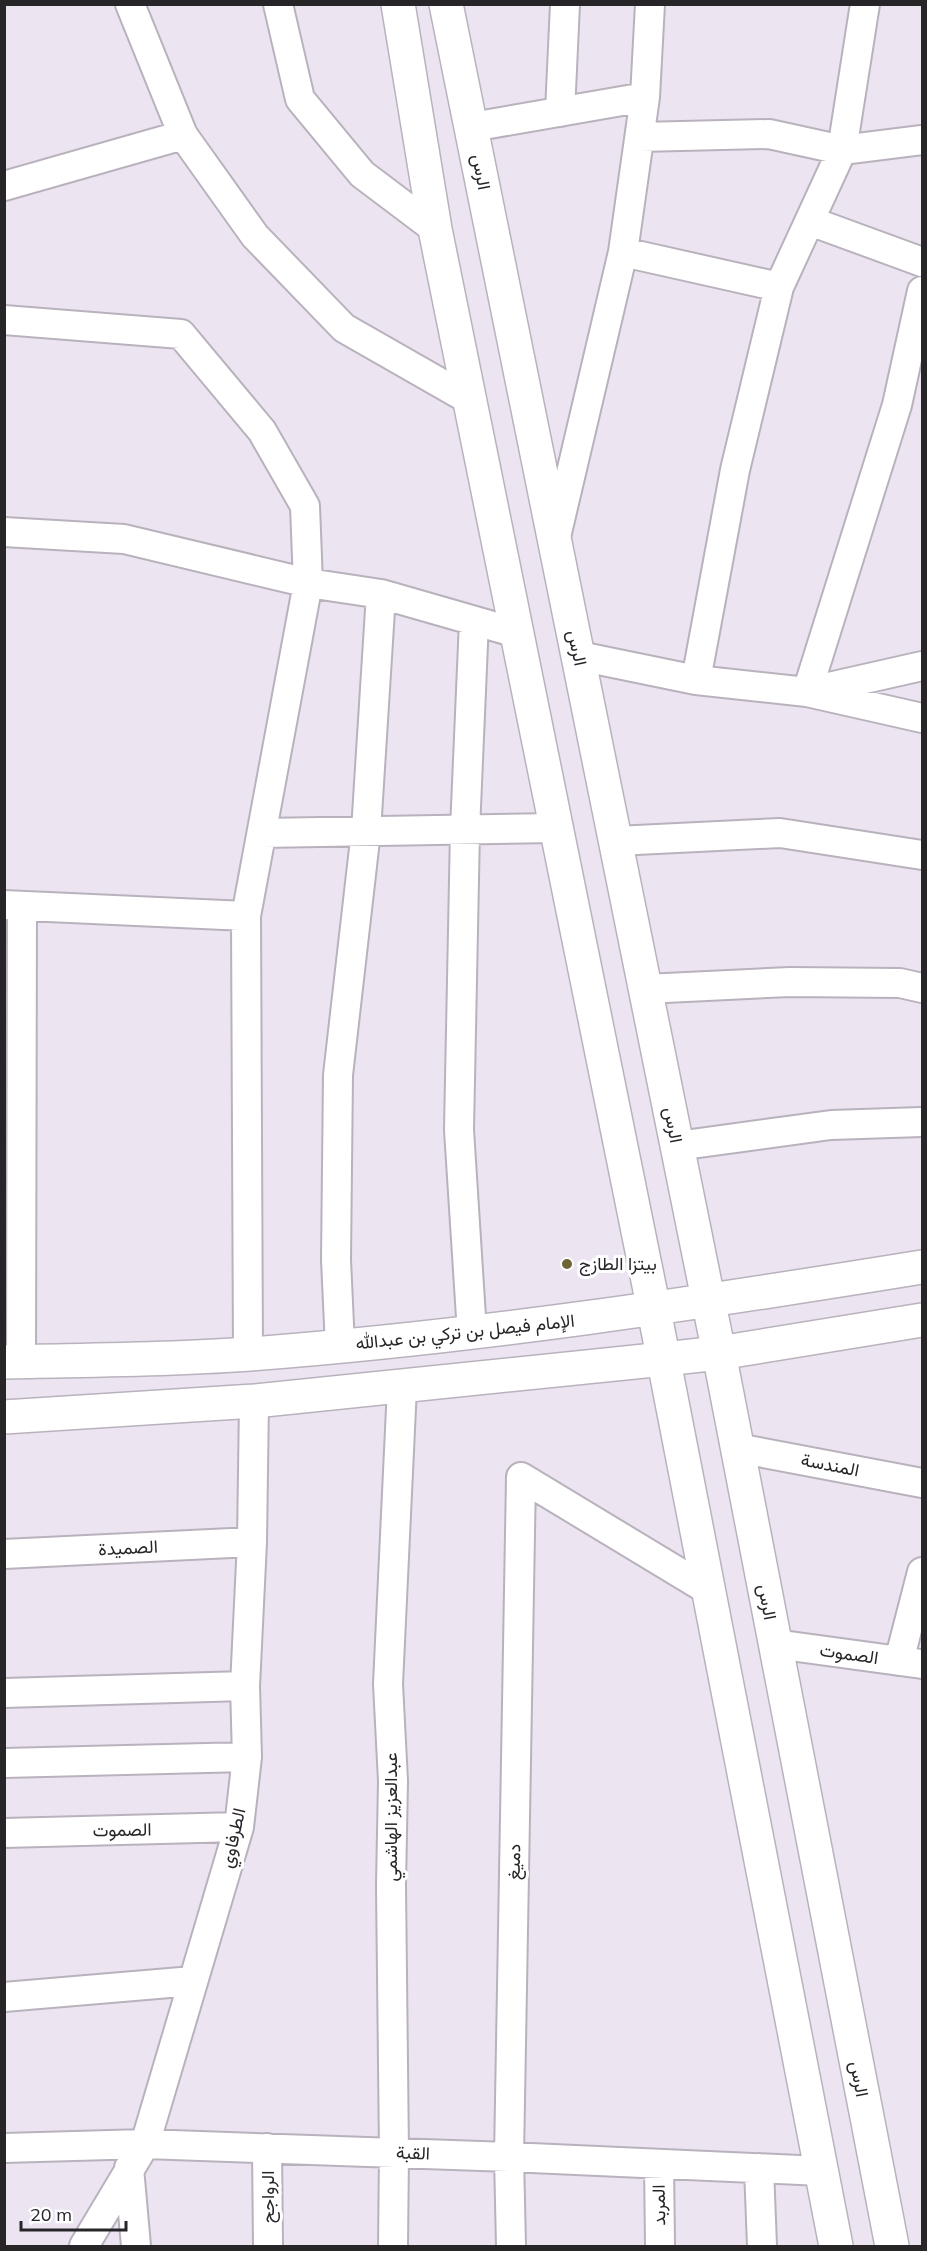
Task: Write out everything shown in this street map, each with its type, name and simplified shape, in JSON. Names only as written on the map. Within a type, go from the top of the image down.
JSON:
[{"type":"street","points":[[130,4],[183,135],[255,236],[344,328],[470,400]]},
{"type":"street","points":[[278,4],[300,99],[362,174],[435,229]]},
{"type":"street","points":[[398,4],[435,229],[664,1359],[836,2247]]},
{"type":"street","name":"الرس","points":[[446,4],[709,1301],[892,2247]]},
{"type":"street","points":[[560,112],[565,4]]},
{"type":"street","points":[[555,541],[623,252],[645,97],[650,4]]},
{"type":"street","points":[[696,680],[735,470],[779,288],[842,150],[865,4]]},
{"type":"street","points":[[472,127],[645,97]]},
{"type":"street","points":[[639,137],[769,134],[842,150],[922,140]]},
{"type":"street","points":[[4,186],[183,135]]},
{"type":"street","points":[[810,221],[922,262]]},
{"type":"street","points":[[623,252],[779,288]]},
{"type":"street","points":[[807,692],[897,405],[922,291]]},
{"type":"street","points":[[4,320],[181,334],[262,431],[305,506],[308,583],[246,916],[248,1354]]},
{"type":"street","points":[[4,532],[124,539],[308,583],[381,594],[517,633]]},
{"type":"street","points":[[340,1346],[336,1260],[338,1075],[366,831],[381,594]]},
{"type":"street","points":[[472,1333],[459,1130],[465,830],[474,621]]},
{"type":"street","points":[[579,656],[696,680],[807,692],[922,718]]},
{"type":"street","points":[[807,692],[922,666]]},
{"type":"street","points":[[262,833],[556,828]]},
{"type":"street","points":[[616,841],[780,833],[922,855]]},
{"type":"street","points":[[13,1362],[13,906],[246,916]]},
{"type":"street","points":[[645,989],[790,982],[900,983],[922,988]]},
{"type":"street","points":[[677,1146],[831,1125],[922,1122]]},
{"type":"street","name":"الإمام فيصل بن تركي بن عبدالله","points":[[13,1362],[248,1354],[472,1333],[654,1310],[922,1267]]},
{"type":"street","points":[[4,1417],[254,1401],[402,1387],[719,1353],[922,1320]]},
{"type":"street","name":"عبدالعزيز الهاشمي","points":[[393,2247],[391,1886],[393,1781],[388,1684],[402,1387]]},
{"type":"street","name":"الطرفاوي","points":[[84,2247],[145,2144],[239,1827],[247,1756],[245,1686],[252,1542],[254,1401]]},
{"type":"street","name":"المندسة","points":[[737,1448],[922,1483]]},
{"type":"street","name":"دميغ","points":[[511,2247],[509,2157],[521,1477],[708,1590]]},
{"type":"street","name":"الصميدة","points":[[4,1554],[252,1542]]},
{"type":"street","points":[[911,1662],[922,1572]]},
{"type":"street","name":"الصموت","points":[[775,1644],[911,1662]]},
{"type":"street","points":[[4,1693],[245,1686]]},
{"type":"street","points":[[4,1763],[247,1756]]},
{"type":"street","name":"الصموت","points":[[4,1833],[239,1827]]},
{"type":"street","points":[[4,1996],[193,1980]]},
{"type":"street","name":"القبة","points":[[4,2148],[145,2144],[821,2171]]},
{"type":"street","name":"الرواجح","points":[[267,2148],[268,2247]]},
{"type":"street","name":"المربد","points":[[659,2164],[660,2247]]},
{"type":"street","points":[[129,2168],[136,2247]]},
{"type":"street","points":[[759,2168],[762,2247]]},
{"type":"place","name":"بيتزا الطازج","points":[[567,1264]]}]
